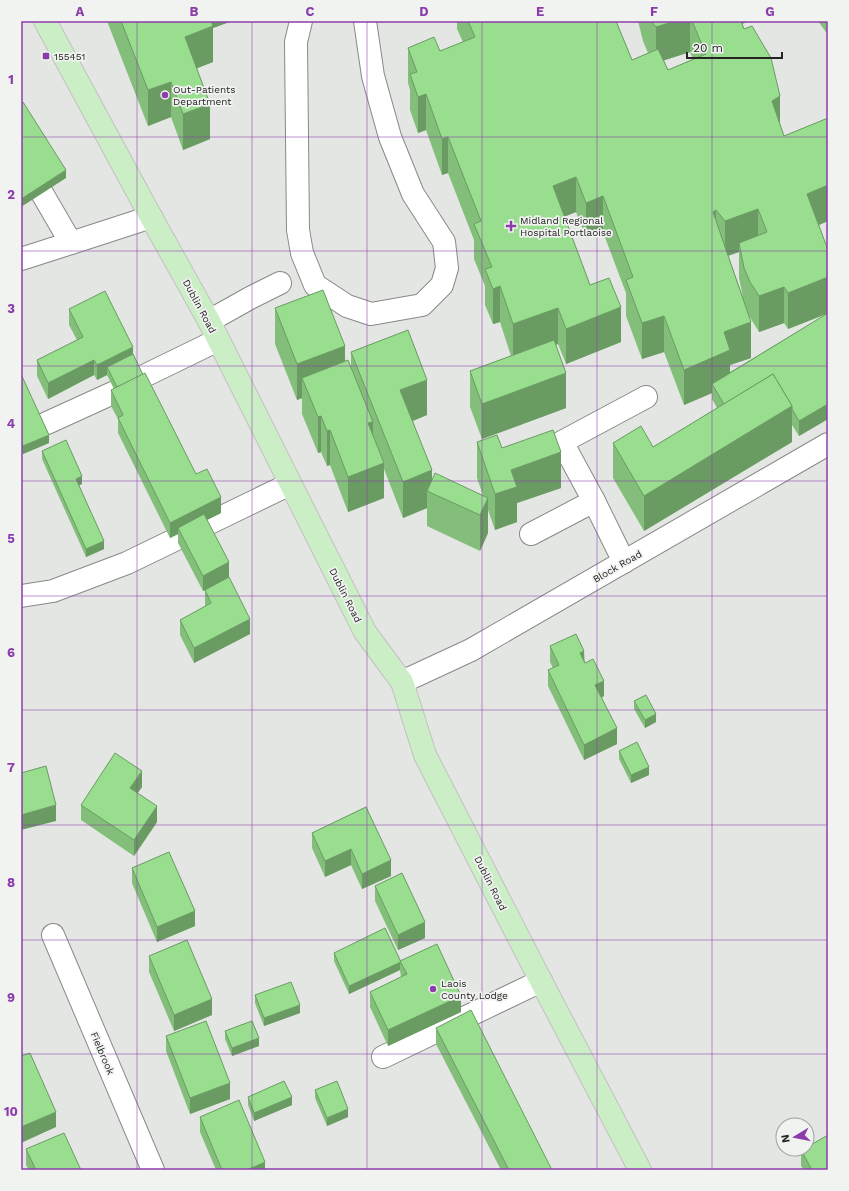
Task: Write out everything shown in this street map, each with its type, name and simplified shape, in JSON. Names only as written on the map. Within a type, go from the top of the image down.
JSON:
[{"type":"main road","name":"Dublin Road","points":[[45,21],[209,321],[365,632],[402,682],[425,755],[640,1170]]},
{"type":"street","points":[[301,21],[296,42],[298,230],[302,253],[315,285],[346,306],[371,314],[422,305],[442,285],[447,268],[444,242],[413,194],[390,137],[373,76],[365,21]]},
{"type":"street","points":[[21,157],[71,243]]},
{"type":"street","points":[[21,259],[151,217]]},
{"type":"street","points":[[209,321],[280,283]]},
{"type":"street","points":[[140,378],[218,340]]},
{"type":"street","points":[[47,423],[116,392]]},
{"type":"street","points":[[624,562],[594,501],[562,442],[646,397]]},
{"type":"street","name":"Block Road","points":[[402,682],[471,650],[828,444]]},
{"type":"street","points":[[21,596],[53,591],[127,563],[290,484]]},
{"type":"street","points":[[531,534],[594,501]]},
{"type":"street","name":"Fielbrook","points":[[54,935],[153,1170]]},
{"type":"street","points":[[383,1057],[541,981]]},
{"type":"building","points":[[121,21],[211,21],[213,26],[185,37],[210,104],[183,114],[171,82],[148,90]]},
{"type":"building","points":[[468,21],[616,21],[632,60],[658,49],[668,70],[706,54],[692,21],[741,21],[744,29],[752,26],[771,58],[780,96],[772,101],[784,136],[828,118],[828,185],[807,194],[828,250],[828,277],[788,293],[784,287],[759,296],[750,282],[744,268],[739,243],[767,232],[758,209],[725,221],[716,210],[713,212],[751,322],[724,332],[730,350],[684,370],[664,316],[642,323],[626,280],[633,277],[603,196],[586,203],[576,177],[553,186],[590,285],[609,278],[621,307],[566,329],[558,308],[513,324],[500,286],[493,289],[485,269],[492,267],[474,224],[481,221],[448,137],[442,139],[426,94],[418,97],[410,74],[417,72],[408,48],[434,37],[440,51],[475,37]]},
{"type":"building","points":[[651,21],[675,21],[656,27]]},
{"type":"building","points":[[23,102],[66,170],[21,199],[21,103]]},
{"type":"building","points":[[323,290],[345,346],[297,364],[275,308]]},
{"type":"building","points":[[105,291],[133,347],[97,365],[94,360],[48,383],[37,360],[83,337],[69,309]]},
{"type":"building","points":[[828,313],[828,404],[799,421],[773,374],[724,404],[712,384]]},
{"type":"building","points":[[408,330],[427,380],[400,390],[432,470],[403,482],[351,352]]},
{"type":"building","points":[[554,340],[566,373],[482,404],[470,371]]},
{"type":"building","points":[[133,354],[143,375],[117,387],[107,367]]},
{"type":"building","points":[[348,360],[373,422],[368,423],[384,463],[348,477],[330,430],[327,431],[321,416],[318,417],[302,378]]},
{"type":"building","points":[[145,373],[196,474],[207,469],[221,497],[170,523],[118,418],[123,415],[111,390]]},
{"type":"building","points":[[21,374],[49,435],[23,446],[21,441]]},
{"type":"building","points":[[773,374],[792,406],[644,496],[613,443],[641,426],[653,447]]},
{"type":"building","points":[[553,430],[561,452],[511,470],[517,487],[495,494],[477,442],[497,435],[502,448]]},
{"type":"building","points":[[66,440],[82,476],[76,479],[104,541],[86,549],[42,451]]},
{"type":"building","points":[[435,473],[488,498],[480,515],[427,491]]},
{"type":"building","points":[[204,514],[229,562],[203,576],[178,528]]},
{"type":"building","points":[[229,577],[250,619],[194,648],[180,620],[211,603],[205,590]]},
{"type":"building","points":[[576,634],[584,651],[580,653],[585,663],[593,659],[604,681],[595,685],[617,728],[584,745],[548,670],[559,665],[550,646]]},
{"type":"building","points":[[646,695],[656,714],[645,720],[634,701]]},
{"type":"building","points":[[637,742],[649,767],[631,775],[619,751]]},
{"type":"building","points":[[115,753],[142,771],[130,788],[157,806],[134,840],[81,805]]},
{"type":"building","points":[[46,766],[56,805],[21,815],[21,773]]},
{"type":"building","points":[[366,807],[391,860],[362,874],[351,849],[325,861],[312,833]]},
{"type":"building","points":[[169,852],[195,911],[157,927],[132,868]]},
{"type":"building","points":[[402,873],[425,922],[398,935],[375,886]]},
{"type":"building","points":[[385,928],[401,962],[349,986],[334,953]]},
{"type":"building","points":[[187,940],[212,999],[174,1015],[149,956]]},
{"type":"building","points":[[437,944],[461,996],[388,1030],[370,992],[407,974],[400,961]]},
{"type":"building","points":[[291,982],[300,1005],[264,1018],[255,995]]},
{"type":"building","points":[[471,1010],[552,1170],[509,1170],[436,1028]]},
{"type":"building","points":[[206,1021],[230,1083],[190,1098],[166,1036]]},
{"type":"building","points":[[252,1021],[259,1038],[232,1048],[225,1031]]},
{"type":"building","points":[[30,1053],[56,1112],[21,1127],[21,1056]]},
{"type":"building","points":[[284,1081],[292,1097],[254,1113],[248,1097]]},
{"type":"building","points":[[337,1081],[348,1109],[327,1118],[315,1090]]},
{"type":"building","points":[[239,1100],[265,1162],[247,1170],[222,1170],[200,1117]]},
{"type":"building","points":[[64,1133],[81,1170],[36,1170],[26,1149]]},
{"type":"building","points":[[828,1135],[828,1170],[812,1170],[805,1157],[815,1157],[815,1142]]},
{"type":"place","name":"155451","points":[[46,56]]},
{"type":"place","name":"Out-Patients Department","points":[[165,95]]},
{"type":"place","name":"Midland Regional Hospital Portlaoise","points":[[511,226]]},
{"type":"place","name":"Laois County Lodge","points":[[433,989]]}]
